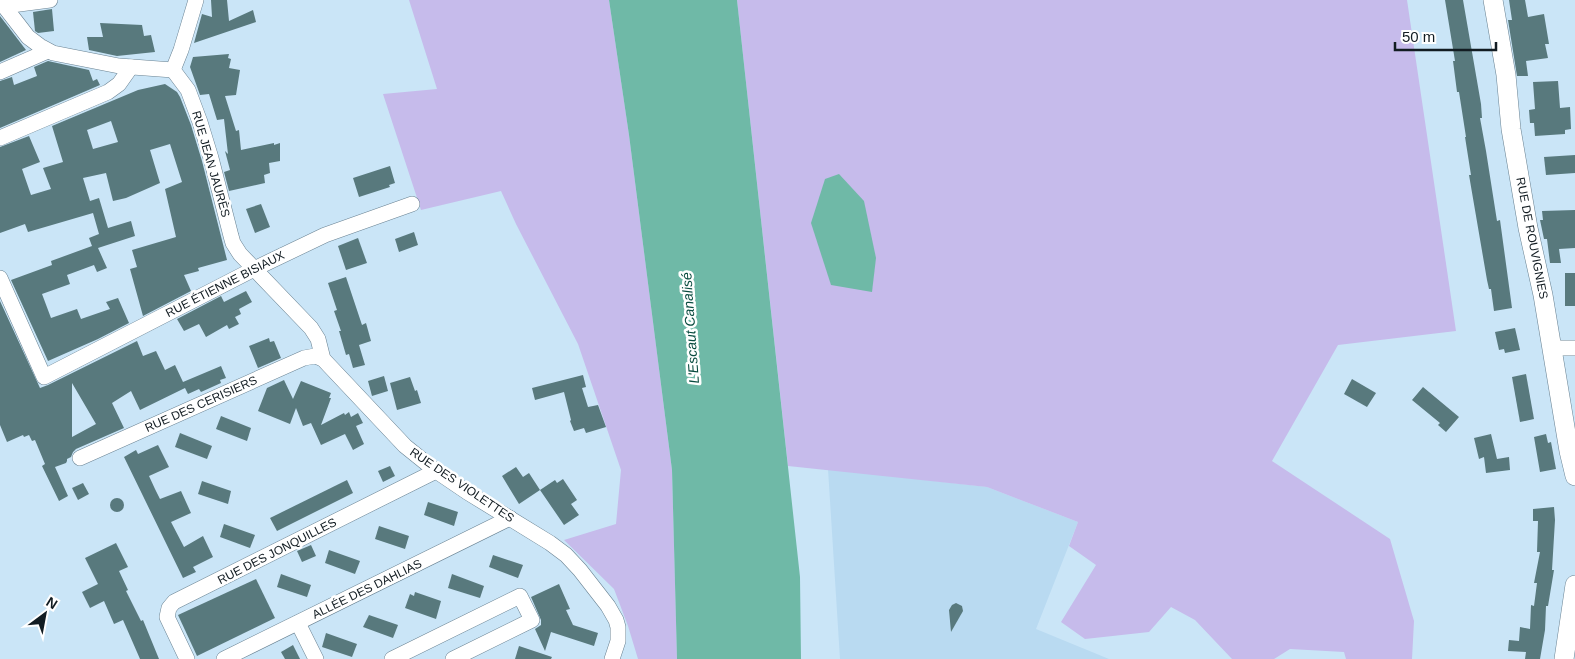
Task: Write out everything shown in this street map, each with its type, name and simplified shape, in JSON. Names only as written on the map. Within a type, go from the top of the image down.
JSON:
[{"type":"street","points":[[2,6],[50,0]]},
{"type":"street","points":[[2,6],[28,37],[48,51],[59,55],[131,67],[173,70],[196,0]]},
{"type":"street","name":"RUE DE ROUVIGNIES","points":[[1493,0],[1527,220],[1538,270],[1575,476]]},
{"type":"street","points":[[0,72],[48,51]]},
{"type":"street","points":[[0,138],[108,92],[119,84],[131,67]]},
{"type":"street","name":"RUE JEAN JAURÈS","points":[[173,70],[188,90],[200,122],[233,243],[254,269]]},
{"type":"street","name":"RUE ÉTIENNE BISIAUX","points":[[0,278],[44,377],[254,269],[330,233],[412,204]]},
{"type":"street","name":"RUE DES VIOLETTES","points":[[254,269],[311,328],[318,339],[323,359],[413,454],[436,471],[559,549],[574,562],[608,606],[616,620],[618,641],[613,657]]},
{"type":"street","points":[[1552,348],[1575,348]]},
{"type":"street","name":"RUE DES CERISIERS","points":[[80,458],[304,358],[315,356],[323,359]]},
{"type":"street","name":"RUE DES JONQUILLES","points":[[187,659],[167,617],[169,608],[174,602],[436,471]]},
{"type":"street","name":"ALLÉE DES DAHLIAS","points":[[224,659],[510,518]]},
{"type":"street","points":[[1564,659],[1575,585]]},
{"type":"street","points":[[392,659],[520,596],[532,620],[454,659]]},
{"type":"street","points":[[298,622],[316,659]]},
{"type":"shaded area","points":[[409,0],[609,0],[629,135],[672,470],[677,659],[638,659],[614,589],[564,540],[616,524],[621,470],[578,344],[501,191],[421,210],[383,94],[437,89]]},
{"type":"shaded area","points":[[737,0],[1407,0],[1456,331],[1338,345],[1272,461],[1390,539],[1414,621],[1412,659],[1346,659],[1344,652],[1290,649],[1274,659],[1232,659],[1195,620],[1171,607],[1149,632],[1085,639],[1061,622],[1096,565],[1069,546],[1078,522],[987,487],[788,466]]},
{"type":"shaded area","points":[[828,469],[987,487],[1078,522],[1036,629],[1109,659],[840,659]]},
{"type":"water","name":"L'Escaut Canalisé","points":[[609,0],[737,0],[800,577],[801,659],[677,659],[672,470],[629,135]]},
{"type":"water","points":[[839,174],[864,201],[876,258],[872,292],[831,285],[811,223],[825,179]]},
{"type":"building","points":[[211,0],[227,0],[229,21],[253,10],[256,22],[194,43],[202,14],[212,17]]},
{"type":"building","points":[[1445,0],[1463,0],[1481,104],[1482,118],[1480,118],[1497,221],[1500,220],[1512,308],[1494,311],[1491,289],[1489,289],[1487,280],[1469,175],[1471,175],[1466,137],[1459,92],[1457,92],[1453,61],[1455,61]]},
{"type":"building","points":[[1509,0],[1525,0],[1528,17],[1544,14],[1549,44],[1545,44],[1548,58],[1526,61],[1528,76],[1517,76],[1508,20],[1512,20]]},
{"type":"building","points":[[52,9],[54,31],[38,33],[35,31],[33,12]]},
{"type":"building","points":[[0,16],[26,50],[0,62]]},
{"type":"building","points":[[100,23],[142,25],[144,36],[151,35],[155,52],[117,56],[89,50],[87,37],[103,37]]},
{"type":"building","points":[[229,54],[228,58],[231,59],[229,68],[240,70],[236,95],[225,96],[236,131],[239,130],[241,150],[280,143],[280,161],[269,163],[270,173],[264,175],[265,183],[229,191],[224,172],[230,170],[225,151],[228,154],[224,119],[217,120],[209,94],[200,95],[190,67],[193,57]]},
{"type":"building","points":[[48,61],[89,70],[93,81],[97,79],[100,85],[0,128],[0,81],[12,77],[14,85],[37,76],[34,67]]},
{"type":"building","points":[[1558,81],[1560,108],[1570,107],[1571,129],[1565,130],[1565,134],[1535,136],[1534,123],[1530,123],[1529,110],[1535,109],[1533,82]]},
{"type":"building","points":[[165,84],[177,92],[180,97],[202,161],[227,260],[198,268],[199,271],[184,275],[191,291],[143,316],[130,269],[137,267],[132,250],[176,237],[165,189],[182,182],[170,144],[150,150],[160,183],[126,198],[113,201],[106,173],[83,178],[90,201],[99,198],[108,228],[131,221],[135,236],[98,248],[107,268],[97,272],[94,265],[67,275],[70,284],[42,294],[51,318],[77,309],[81,319],[110,309],[106,302],[118,298],[129,323],[48,361],[11,280],[52,265],[51,261],[92,246],[89,238],[99,234],[93,213],[28,232],[25,224],[0,233],[0,147],[29,136],[40,162],[22,169],[31,195],[51,189],[43,168],[63,162],[52,126],[138,90]],"holes":[[[111,121],[118,142],[93,149],[87,130]]]},
{"type":"building","points":[[1575,155],[1575,173],[1546,175],[1544,157]]},
{"type":"building","points":[[390,166],[395,183],[389,185],[390,187],[359,197],[353,178]]},
{"type":"building","points":[[261,204],[270,227],[255,233],[246,209]]},
{"type":"building","points":[[1575,210],[1575,248],[1559,249],[1561,263],[1550,263],[1547,239],[1544,239],[1540,220],[1543,220],[1542,211]]},
{"type":"building","points":[[414,232],[418,245],[399,252],[395,239]]},
{"type":"building","points":[[358,238],[367,263],[346,270],[338,246]]},
{"type":"building","points":[[1565,273],[1575,273],[1575,306],[1565,306]]},
{"type":"building","points":[[346,277],[362,325],[366,323],[371,341],[359,345],[365,365],[353,368],[349,354],[346,355],[334,311],[337,310],[328,283]]},
{"type":"building","points":[[246,291],[252,302],[239,309],[241,314],[235,317],[239,324],[229,329],[227,325],[206,337],[199,324],[184,331],[177,319],[221,296],[224,302]]},
{"type":"building","points":[[0,301],[40,388],[137,341],[143,356],[156,351],[165,370],[175,365],[183,382],[221,366],[226,378],[220,380],[221,383],[201,392],[199,389],[188,394],[185,388],[140,410],[131,391],[112,403],[124,428],[76,449],[71,457],[67,459],[66,463],[55,467],[68,496],[59,501],[42,466],[45,464],[35,440],[32,441],[29,435],[24,437],[23,435],[7,442],[0,425]],"holes":[[[72,383],[96,424],[72,437]]]},
{"type":"building","points":[[1515,328],[1520,350],[1505,353],[1504,349],[1499,350],[1495,332]]},
{"type":"building","points":[[269,338],[270,342],[274,341],[281,358],[258,368],[249,346]]},
{"type":"building","points":[[1526,374],[1534,419],[1520,422],[1512,377]]},
{"type":"building","points":[[583,375],[586,387],[582,388],[588,407],[598,405],[606,427],[586,433],[584,428],[574,431],[564,392],[535,400],[532,388]]},
{"type":"building","points":[[384,376],[388,391],[372,396],[368,381]]},
{"type":"building","points":[[410,377],[421,403],[397,410],[390,383]]},
{"type":"building","points":[[1352,379],[1376,393],[1367,407],[1344,394]]},
{"type":"building","points":[[284,380],[293,399],[301,381],[331,393],[321,425],[344,413],[345,415],[349,412],[351,417],[358,413],[363,423],[356,426],[364,444],[353,450],[345,434],[321,445],[311,423],[303,426],[296,408],[290,424],[258,411],[267,388]]},
{"type":"building","points":[[1423,387],[1459,417],[1446,432],[1438,425],[1440,423],[1412,400]]},
{"type":"building","points":[[221,416],[251,428],[247,441],[216,429]]},
{"type":"building","points":[[180,433],[212,446],[207,459],[175,447]]},
{"type":"building","points":[[1491,434],[1497,459],[1509,457],[1510,470],[1486,473],[1484,457],[1479,459],[1474,438]]},
{"type":"building","points":[[1546,434],[1548,443],[1551,442],[1556,469],[1540,472],[1534,437]]},
{"type":"building","points":[[158,445],[169,467],[149,476],[155,489],[160,499],[181,491],[191,513],[171,522],[184,547],[203,536],[213,557],[193,567],[196,572],[183,578],[124,457],[136,450],[138,454]]},
{"type":"building","points":[[390,466],[395,476],[383,482],[378,471]]},
{"type":"building","points":[[516,467],[523,477],[529,473],[540,490],[519,504],[502,476]]},
{"type":"building","points":[[563,479],[577,500],[571,504],[579,515],[564,525],[540,490],[555,480],[557,483]]},
{"type":"building","points":[[347,480],[353,493],[277,531],[270,518]]},
{"type":"building","points":[[202,481],[231,491],[228,504],[198,494]]},
{"type":"building","points":[[83,483],[89,494],[78,500],[72,488]]},
{"type":"building","points":[[114,498],[120,498],[124,505],[120,512],[114,512],[110,508],[110,502]]},
{"type":"building","points":[[428,502],[458,512],[454,526],[424,515]]},
{"type":"building","points":[[1554,507],[1552,570],[1554,570],[1548,606],[1546,606],[1545,630],[1540,659],[1525,659],[1526,652],[1508,651],[1509,640],[1519,641],[1520,627],[1530,629],[1531,605],[1534,606],[1537,583],[1534,583],[1540,552],[1537,552],[1538,521],[1533,521],[1533,509]]},
{"type":"building","points":[[224,524],[255,535],[250,548],[220,537]]},
{"type":"building","points":[[379,526],[409,536],[405,549],[375,539]]},
{"type":"building","points":[[116,543],[128,567],[119,571],[128,590],[126,591],[141,621],[143,620],[159,659],[140,659],[123,620],[114,624],[104,601],[90,608],[82,592],[98,584],[85,558]]},
{"type":"building","points":[[311,545],[316,556],[302,562],[297,551]]},
{"type":"building","points":[[329,550],[360,561],[355,574],[325,563]]},
{"type":"building","points":[[493,555],[523,565],[518,578],[489,567]]},
{"type":"building","points":[[281,574],[311,585],[307,597],[277,587]]},
{"type":"building","points":[[452,574],[484,586],[480,598],[448,588]]},
{"type":"building","points":[[256,579],[275,618],[197,656],[178,615]]},
{"type":"building","points":[[559,584],[570,609],[566,610],[573,625],[598,633],[594,646],[551,632],[545,651],[535,629],[541,625],[541,620],[531,597]]},
{"type":"building","points":[[415,592],[441,601],[436,619],[405,608],[410,594],[414,596]]},
{"type":"building","points":[[956,603],[962,606],[963,611],[951,632],[949,610]]},
{"type":"building","points":[[369,615],[398,625],[393,638],[363,627]]},
{"type":"building","points":[[326,633],[357,644],[352,657],[322,647]]},
{"type":"building","points":[[293,645],[300,659],[285,659],[281,652]]},
{"type":"building","points":[[519,646],[552,657],[551,659],[515,659]]}]
